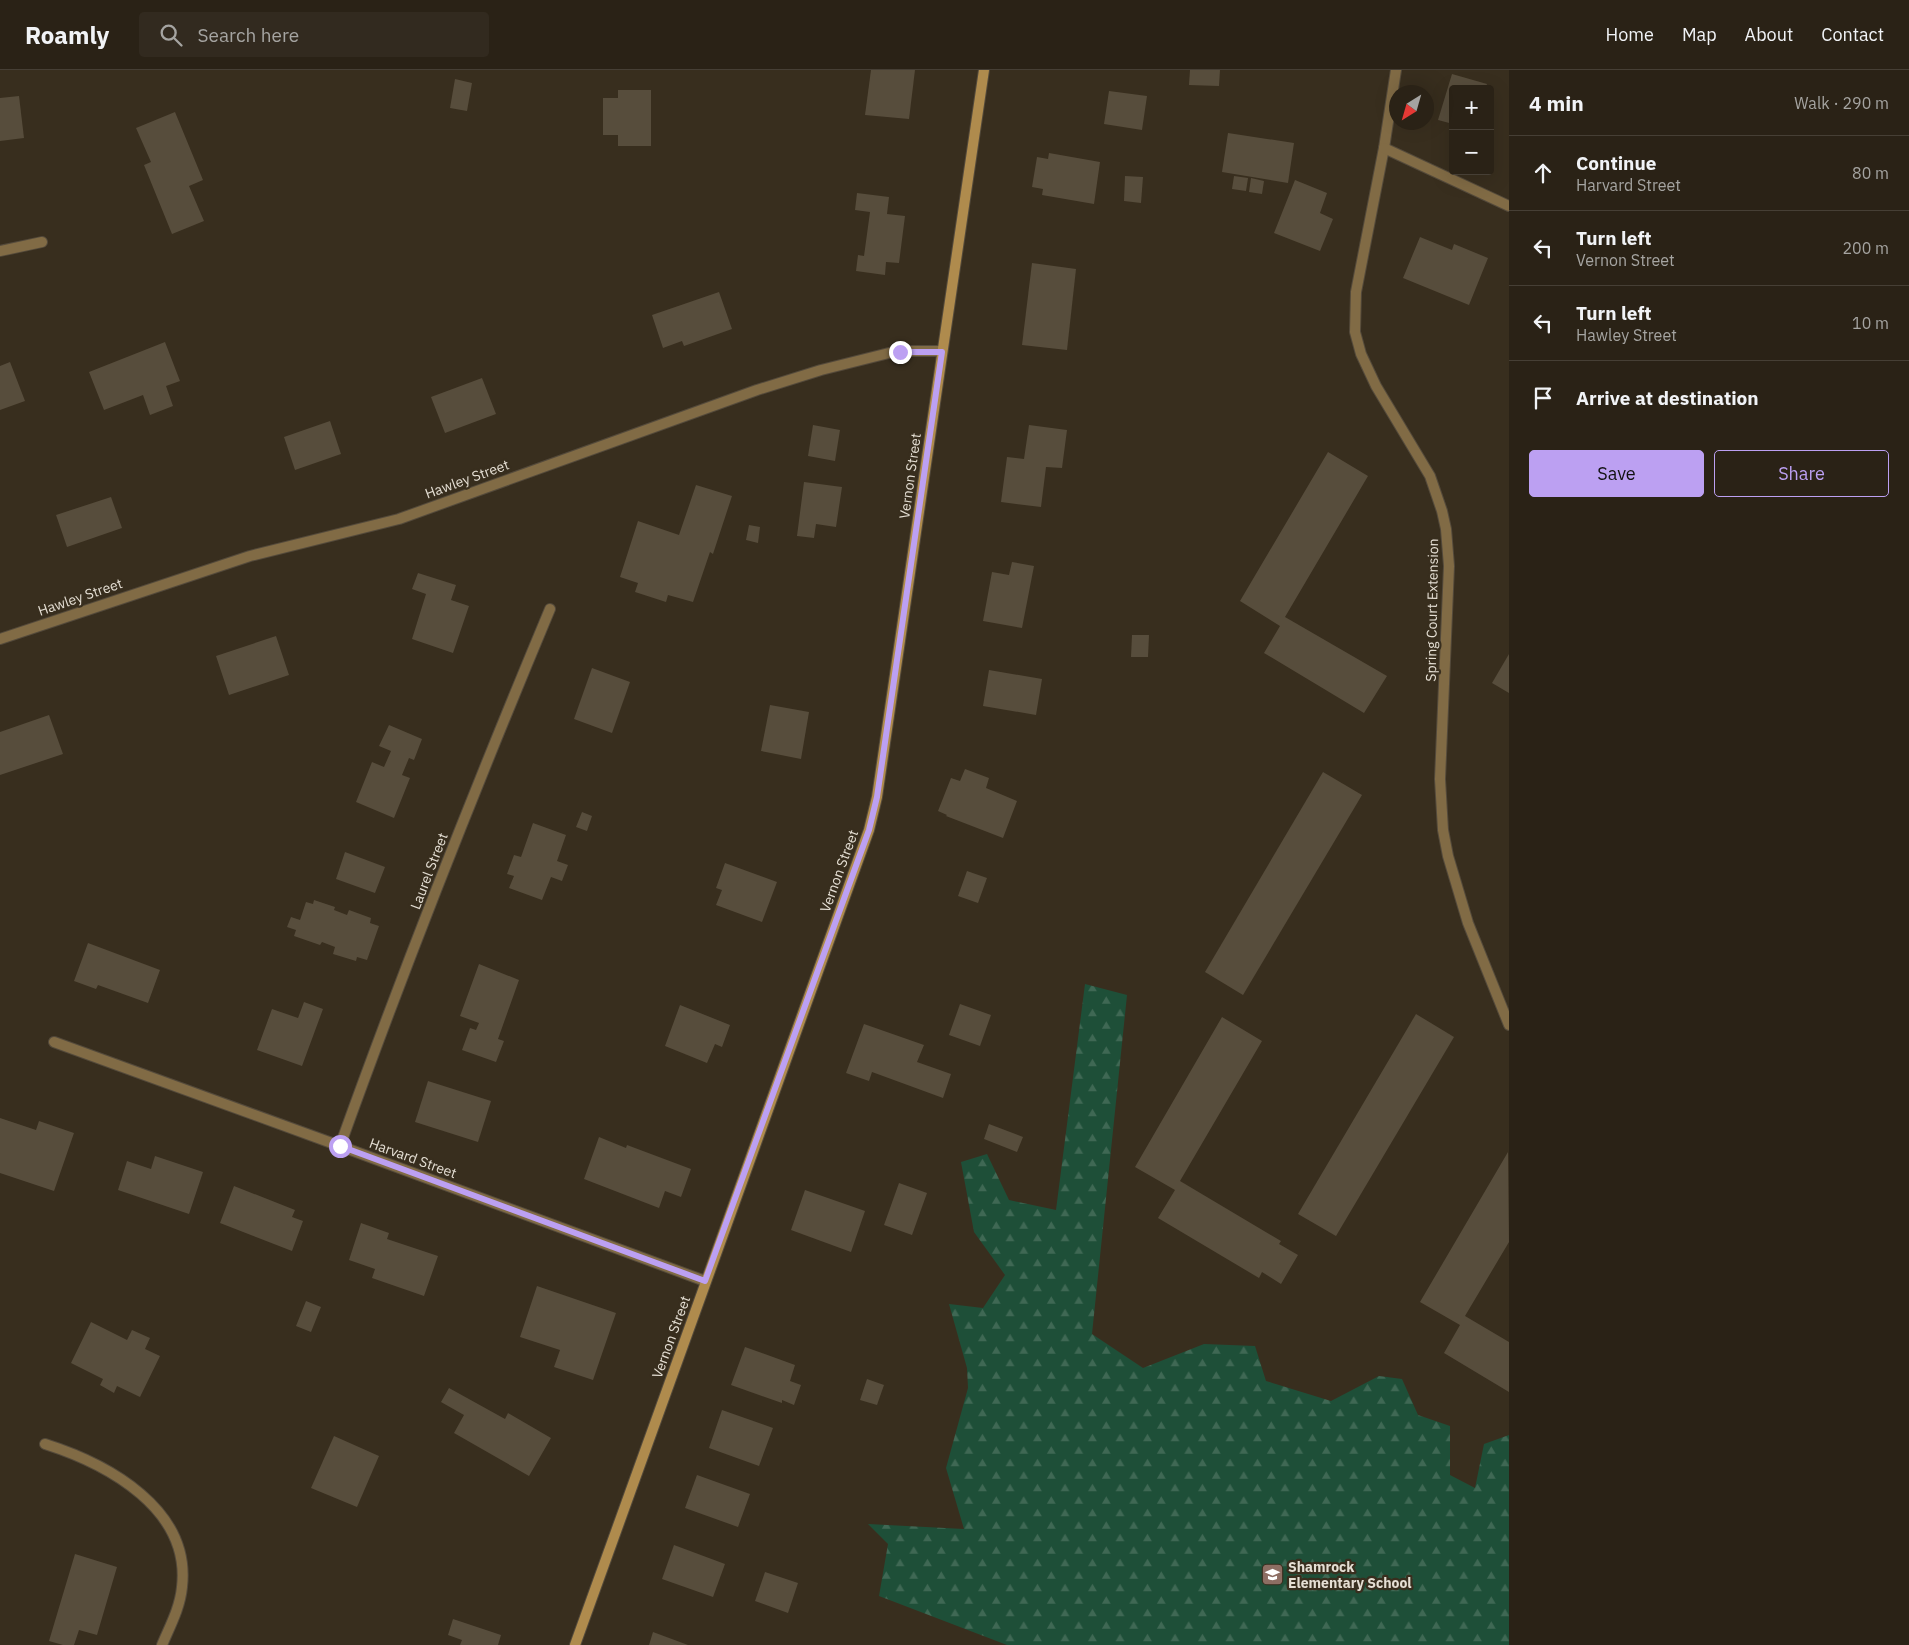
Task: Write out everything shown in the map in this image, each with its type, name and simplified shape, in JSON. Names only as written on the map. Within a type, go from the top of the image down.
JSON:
[{"type":"street","name":"Vernon Street","points":[[575,1645],[869,830],[877,797],[984,70]]},
{"type":"street","name":"Spring Court Extension","points":[[1396,70],[1384,148],[1356,292],[1355,332],[1360,354],[1376,386],[1430,476],[1437,493],[1446,529],[1449,566],[1440,784],[1443,830],[1448,856],[1468,923],[1509,1025]]},
{"type":"street","points":[[1384,148],[1509,206]]},
{"type":"street","points":[[0,251],[42,242]]},
{"type":"street","name":"Hawley Street","points":[[0,639],[250,556],[399,519],[789,380],[893,352],[907,350],[942,352]]},
{"type":"street","name":"Laurel Street","points":[[340,1146],[384,1024],[550,609]]},
{"type":"street","name":"Harvard Street","points":[[54,1042],[705,1281]]},
{"type":"street","points":[[45,1444],[76,1454],[107,1471],[145,1498],[157,1509],[167,1523],[180,1554],[182,1578],[179,1603],[162,1645]]},
{"type":"green space","points":[[1085,984],[1127,995],[1092,1334],[1143,1368],[1204,1344],[1255,1346],[1266,1381],[1331,1401],[1379,1376],[1402,1379],[1418,1415],[1450,1426],[1450,1475],[1475,1488],[1484,1444],[1509,1435],[1509,1645],[1007,1645],[879,1596],[888,1544],[868,1524],[964,1529],[946,1468],[968,1388],[967,1368],[949,1304],[983,1308],[1005,1275],[974,1232],[961,1162],[987,1154],[1009,1200],[1056,1210]]},
{"type":"building","points":[[871,70],[915,70],[909,119],[865,115]]},
{"type":"building","points":[[1190,70],[1220,70],[1219,86],[1189,85]]},
{"type":"building","points":[[1452,74],[1487,84],[1449,85],[1449,123],[1438,120]]},
{"type":"building","points":[[455,79],[472,83],[467,111],[450,108]]},
{"type":"building","points":[[618,90],[651,90],[651,146],[618,146],[618,135],[603,135],[603,98],[618,98]]},
{"type":"building","points":[[1109,91],[1147,96],[1142,130],[1104,124]]},
{"type":"building","points":[[19,96],[24,138],[0,141],[0,98]]},
{"type":"building","points":[[175,112],[203,180],[189,186],[204,221],[172,234],[144,165],[151,162],[136,128]]},
{"type":"building","points":[[1228,133],[1294,143],[1288,183],[1222,172]]},
{"type":"building","points":[[1049,153],[1100,162],[1094,204],[1042,195],[1043,189],[1032,187],[1037,157],[1048,159]]},
{"type":"building","points":[[1125,176],[1143,177],[1141,203],[1124,201]]},
{"type":"building","points":[[1234,176],[1248,178],[1246,191],[1232,189]]},
{"type":"building","points":[[1251,178],[1264,181],[1262,194],[1249,192]]},
{"type":"building","points":[[1295,180],[1327,193],[1320,213],[1333,219],[1320,251],[1274,233]]},
{"type":"building","points":[[857,193],[889,197],[887,214],[905,216],[899,263],[886,262],[885,275],[856,271],[858,255],[864,256],[870,212],[855,210]]},
{"type":"building","points":[[1420,237],[1452,250],[1454,244],[1488,258],[1469,305],[1403,278]]},
{"type":"building","points":[[1032,263],[1076,269],[1067,350],[1022,345]]},
{"type":"building","points":[[719,292],[732,329],[684,346],[682,341],[663,348],[652,315]]},
{"type":"building","points":[[165,342],[180,381],[166,386],[173,406],[150,415],[143,395],[104,410],[89,372]]},
{"type":"building","points":[[10,362],[25,401],[0,410],[0,366]]},
{"type":"building","points":[[482,378],[496,414],[445,433],[431,397]]},
{"type":"building","points":[[330,421],[341,454],[295,470],[284,437]]},
{"type":"building","points":[[813,425],[840,430],[835,461],[808,456]]},
{"type":"building","points":[[1029,425],[1067,430],[1062,468],[1046,467],[1041,507],[1001,502],[1007,457],[1024,459]]},
{"type":"building","points":[[1328,452],[1368,476],[1285,617],[1387,676],[1364,713],[1264,653],[1280,626],[1240,601]]},
{"type":"building","points":[[804,482],[842,487],[836,527],[816,524],[814,538],[797,536]]},
{"type":"building","points":[[696,485],[732,496],[713,554],[710,552],[693,602],[668,595],[666,602],[635,592],[638,583],[620,577],[638,521],[679,535]]},
{"type":"building","points":[[111,497],[122,528],[67,547],[56,515]]},
{"type":"building","points":[[749,525],[760,527],[758,543],[746,540]]},
{"type":"building","points":[[1012,562],[1034,566],[1022,628],[983,621],[992,572],[1009,575]]},
{"type":"building","points":[[418,573],[456,585],[451,600],[469,606],[453,653],[412,639],[426,594],[412,589]]},
{"type":"building","points":[[1132,635],[1149,635],[1148,657],[1131,657]]},
{"type":"building","points":[[276,636],[289,675],[229,695],[216,656]]},
{"type":"building","points":[[1509,654],[1509,693],[1492,683]]},
{"type":"building","points":[[592,668],[630,682],[612,733],[574,719]]},
{"type":"building","points":[[989,670],[1042,679],[1036,715],[983,706]]},
{"type":"building","points":[[770,705],[809,712],[801,759],[761,751]]},
{"type":"building","points":[[49,715],[63,754],[0,775],[0,732]]},
{"type":"building","points":[[389,725],[422,739],[414,760],[409,758],[402,775],[410,778],[394,818],[356,802],[372,762],[384,767],[391,751],[379,746]]},
{"type":"building","points":[[965,769],[989,778],[986,788],[1017,801],[1003,838],[946,816],[938,811],[951,778],[960,781]]},
{"type":"building","points":[[1323,772],[1362,795],[1243,995],[1205,972]]},
{"type":"building","points":[[582,812],[592,816],[587,831],[576,827]]},
{"type":"building","points":[[533,823],[566,835],[557,861],[568,865],[562,881],[551,877],[542,900],[509,888],[514,876],[507,874],[514,855],[521,857]]},
{"type":"building","points":[[345,852],[385,867],[375,893],[336,879]]},
{"type":"building","points":[[725,863],[777,882],[762,922],[716,905],[722,890],[716,888]]},
{"type":"building","points":[[967,871],[987,878],[978,903],[958,896]]},
{"type":"building","points":[[314,900],[335,907],[334,910],[347,915],[349,910],[371,918],[370,923],[379,926],[367,960],[357,957],[356,961],[333,954],[335,947],[322,942],[320,945],[294,936],[296,930],[287,927],[291,917],[300,920],[306,902],[313,904]]},
{"type":"building","points":[[88,943],[160,970],[148,1003],[98,985],[96,989],[74,981]]},
{"type":"building","points":[[479,964],[519,980],[498,1039],[504,1041],[496,1062],[462,1050],[470,1028],[476,1030],[479,1023],[460,1016]]},
{"type":"building","points":[[304,1002],[323,1009],[302,1066],[257,1050],[272,1009],[298,1018]]},
{"type":"building","points":[[960,1004],[991,1015],[980,1046],[949,1035]]},
{"type":"building","points":[[680,1005],[730,1025],[722,1047],[715,1044],[707,1063],[665,1046]]},
{"type":"building","points":[[1416,1014],[1454,1037],[1336,1236],[1298,1214]]},
{"type":"building","points":[[1222,1017],[1262,1041],[1180,1181],[1281,1241],[1279,1244],[1298,1255],[1281,1284],[1262,1272],[1259,1278],[1158,1218],[1175,1190],[1135,1167]]},
{"type":"building","points":[[864,1024],[924,1045],[917,1062],[951,1074],[943,1098],[872,1072],[869,1081],[846,1073]]},
{"type":"building","points":[[428,1081],[491,1101],[478,1142],[415,1122]]},
{"type":"building","points":[[0,1118],[36,1130],[39,1121],[74,1133],[54,1191],[0,1173]]},
{"type":"building","points":[[989,1124],[1023,1137],[1017,1152],[984,1139]]},
{"type":"building","points":[[599,1137],[626,1148],[627,1145],[691,1169],[681,1197],[665,1191],[659,1208],[584,1179]]},
{"type":"building","points":[[1508,1152],[1509,1242],[1465,1316],[1509,1342],[1509,1392],[1444,1353],[1460,1325],[1420,1302]]},
{"type":"building","points":[[155,1156],[203,1172],[189,1214],[118,1190],[127,1161],[151,1169]]},
{"type":"building","points":[[899,1183],[927,1193],[912,1235],[884,1225]]},
{"type":"building","points":[[234,1186],[295,1210],[292,1217],[303,1221],[292,1251],[220,1223]]},
{"type":"building","points":[[805,1190],[865,1211],[851,1252],[791,1230]]},
{"type":"building","points":[[361,1223],[389,1233],[387,1239],[438,1256],[424,1296],[372,1278],[375,1269],[349,1260]]},
{"type":"building","points":[[537,1286],[616,1313],[593,1380],[554,1367],[560,1350],[520,1337]]},
{"type":"building","points":[[306,1301],[321,1307],[311,1332],[296,1326]]},
{"type":"building","points":[[91,1322],[127,1340],[132,1330],[150,1338],[145,1349],[160,1356],[140,1397],[117,1386],[114,1393],[100,1385],[103,1379],[71,1363]]},
{"type":"building","points":[[745,1347],[795,1365],[790,1381],[801,1385],[794,1405],[782,1400],[782,1403],[731,1385]]},
{"type":"building","points":[[867,1379],[884,1385],[877,1405],[860,1400]]},
{"type":"building","points":[[449,1388],[505,1419],[508,1413],[551,1438],[529,1476],[454,1433],[464,1415],[441,1402]]},
{"type":"building","points":[[722,1410],[773,1428],[759,1466],[709,1448]]},
{"type":"building","points":[[334,1436],[379,1456],[357,1507],[311,1488]]},
{"type":"building","points":[[697,1475],[750,1494],[738,1527],[685,1508]]},
{"type":"building","points":[[674,1545],[725,1564],[713,1597],[662,1579]]},
{"type":"building","points":[[75,1554],[117,1567],[97,1635],[79,1630],[74,1645],[63,1645],[49,1641]]},
{"type":"building","points":[[765,1572],[798,1583],[788,1613],[755,1601]]},
{"type":"building","points":[[453,1619],[501,1635],[498,1645],[460,1645],[462,1640],[448,1635]]},
{"type":"building","points":[[653,1632],[688,1645],[649,1645]]},
{"type":"place","name":"Shamrock Elementary School","points":[[1272,1575]]},
{"type":"route","points":[[340,1146],[705,1281],[869,830],[877,797],[884,763],[942,352],[914,350],[900,352]]}]
